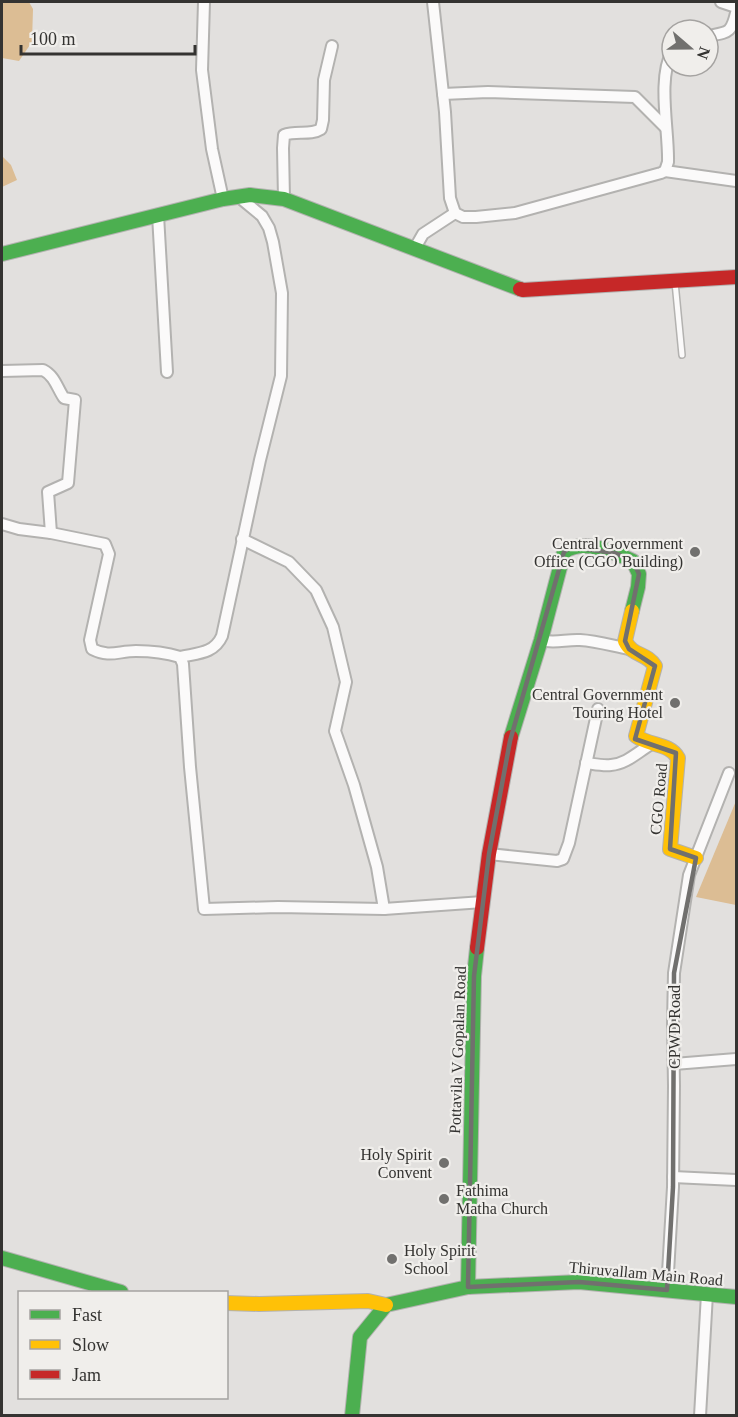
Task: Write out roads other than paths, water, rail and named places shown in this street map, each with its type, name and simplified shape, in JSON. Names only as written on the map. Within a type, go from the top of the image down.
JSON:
[{"type":"street","points":[[204,2],[202,70],[212,149],[223,199]]},
{"type":"street","points":[[433,2],[443,94],[450,198],[455,213],[463,217],[515,213],[655,176],[664,171],[668,156],[666,78]]},
{"type":"street","points":[[721,2],[736,4]]},
{"type":"street","points":[[720,34],[733,27],[736,14]]},
{"type":"street","points":[[284,199],[284,135],[290,132],[316,132],[321,129],[324,80],[332,46]]},
{"type":"street","points":[[443,94],[488,92],[635,97],[666,128]]},
{"type":"street","points":[[664,171],[736,181]]},
{"type":"street","points":[[2,254],[223,199],[250,195],[284,199],[523,290],[736,277]]},
{"type":"street","points":[[2,524],[105,544],[109,554],[90,640],[92,649],[103,654],[136,651],[180,657],[209,650],[219,643],[281,376],[282,293],[278,265],[269,228],[262,216],[239,197]]},
{"type":"street","points":[[415,248],[423,234],[455,213]]},
{"type":"street","points":[[158,215],[167,372]]},
{"type":"street","points":[[2,371],[43,370],[54,379],[64,398],[75,400],[68,483],[48,492],[51,533]]},
{"type":"street","points":[[242,539],[289,562],[316,590],[333,627],[346,682],[335,731],[363,816],[377,867],[384,909]]},
{"type":"street","name":"Pottavila V Gopalan Road","points":[[468,1287],[474,975],[489,854],[510,741],[541,640],[564,552],[571,547],[590,547],[615,552],[633,561],[639,574],[625,641],[629,649]]},
{"type":"street","points":[[541,640],[550,642],[579,640],[629,649]]},
{"type":"street","name":"CGO Road","points":[[629,649],[651,660],[655,666],[636,736],[639,741],[670,749],[676,753],[678,758],[670,849],[696,858]]},
{"type":"street","points":[[180,657],[183,664],[190,767],[204,909],[278,907],[384,909],[483,902]]},
{"type":"street","points":[[489,854],[556,861],[563,859],[569,843],[598,709]]},
{"type":"street","points":[[586,764],[609,765],[623,762],[650,745]]},
{"type":"street","name":"CPWD Road","points":[[667,1290],[673,1177],[674,973],[689,875],[729,773]]},
{"type":"street","points":[[674,1064],[736,1059]]},
{"type":"street","points":[[673,1177],[736,1180]]},
{"type":"street","points":[[2,1258],[114,1291]]},
{"type":"street","name":"Thiruvallam Main Road","points":[[228,1303],[368,1301],[386,1305],[468,1287],[579,1282],[736,1297]]},
{"type":"street","points":[[700,1416],[707,1294]]},
{"type":"street","points":[[352,1416],[360,1337],[386,1305]]},
{"type":"lane","points":[[675,280],[682,355]]},
{"type":"place","name":"Central Government Office (CGO Building)","points":[[695,552]]},
{"type":"place","name":"Central Government Touring Hotel","points":[[675,703]]},
{"type":"place","name":"Holy Spirit Convent","points":[[444,1163]]},
{"type":"place","name":"Fathima Matha Church","points":[[444,1199]]},
{"type":"place","name":"Holy Spirit School","points":[[392,1259]]}]
